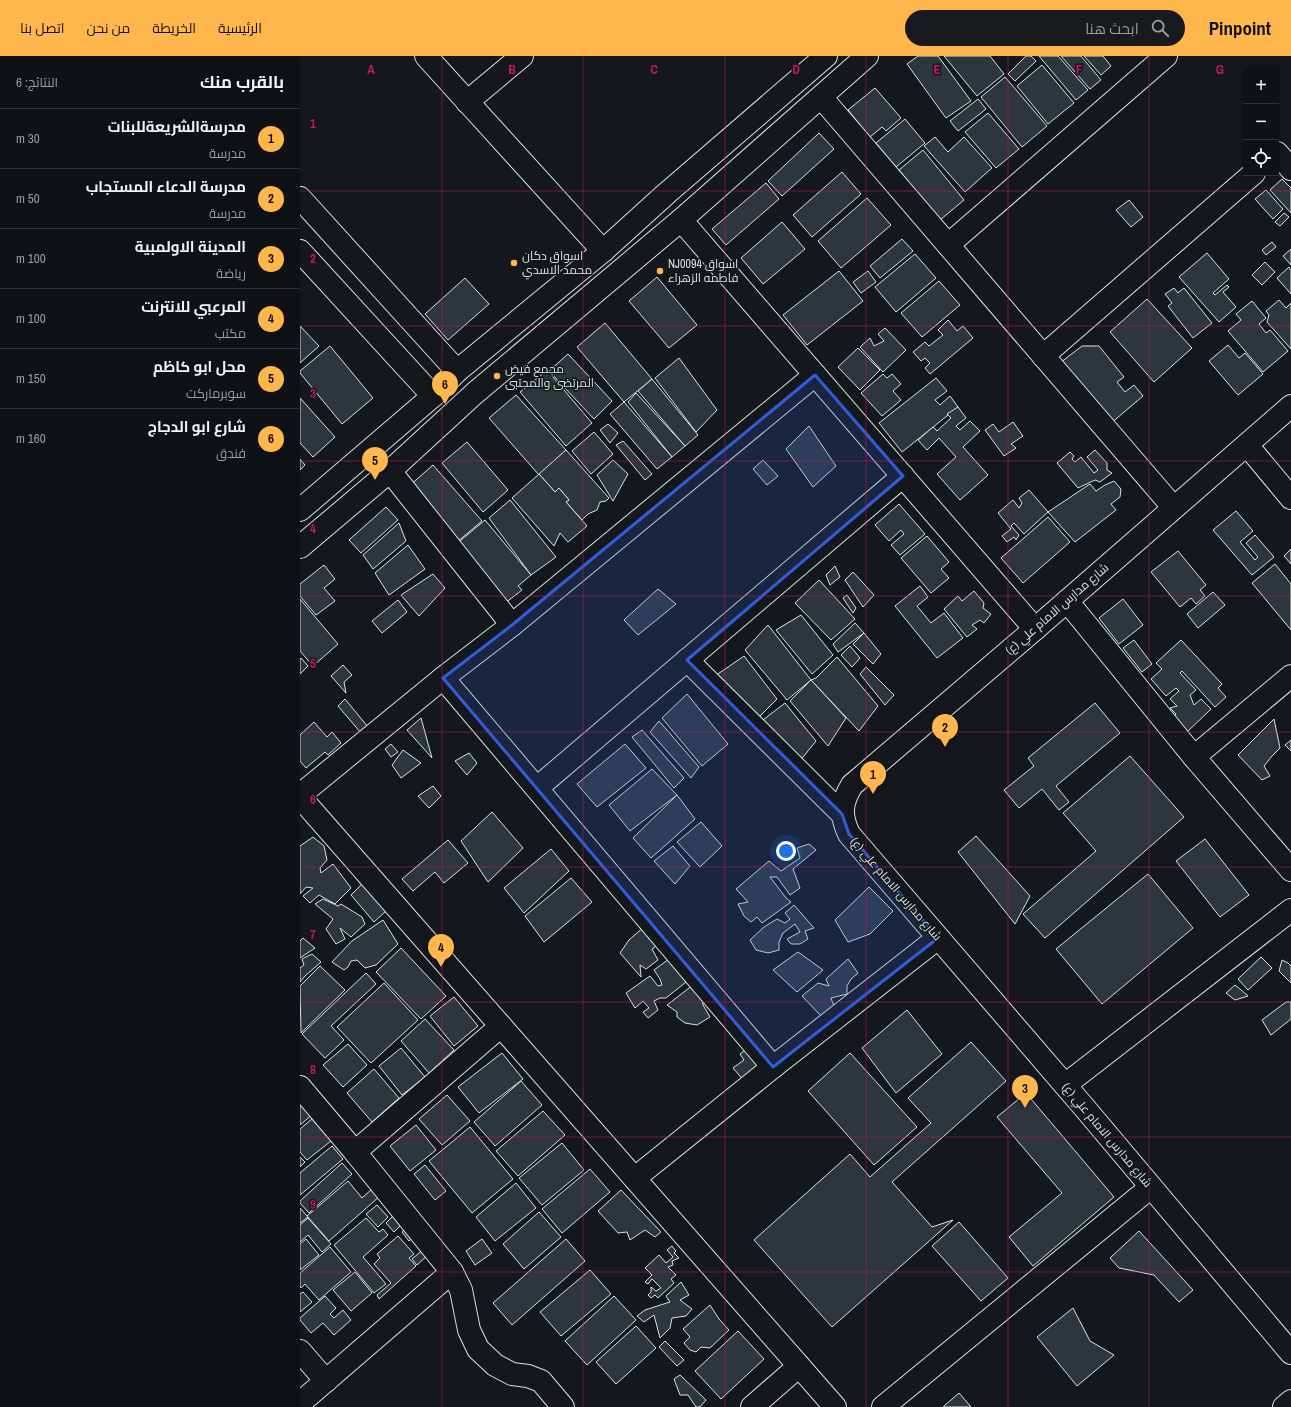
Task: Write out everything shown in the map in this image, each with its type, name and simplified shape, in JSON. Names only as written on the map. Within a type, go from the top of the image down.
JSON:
[{"type":"street","points":[[426,56],[603,251]]},
{"type":"street","points":[[467,102],[522,56]]},
{"type":"street","points":[[300,510],[433,396],[457,371],[603,251],[666,193],[826,56]]},
{"type":"street","points":[[300,547],[390,471],[475,393],[681,220],[867,56]]},
{"type":"street","points":[[948,245],[1166,56]]},
{"type":"street","points":[[821,97],[1173,507]]},
{"type":"street","points":[[1043,356],[1251,176]]},
{"type":"street","points":[[300,198],[457,371]]},
{"type":"street","points":[[681,220],[1034,629]]},
{"type":"street","points":[[301,253],[433,396]]},
{"type":"street","points":[[815,375],[512,625],[443,678],[300,796],[834,1407]]},
{"type":"street","name":"شارع مدارس الامام علي (ع)","points":[[1291,406],[1173,507],[1067,601],[852,784],[846,794],[842,814],[844,825],[849,834],[1065,1085],[1291,1353]]},
{"type":"street","points":[[1247,445],[1291,498]]},
{"type":"street","points":[[390,471],[512,625]]},
{"type":"street","points":[[537,788],[903,476]]},
{"type":"street","points":[[1067,601],[1194,756],[1291,870]]},
{"type":"street","points":[[687,660],[842,814]]},
{"type":"street","points":[[1194,756],[1291,676]]},
{"type":"street","points":[[443,678],[773,1067]]},
{"type":"street","points":[[1065,1085],[1291,910]]},
{"type":"street","points":[[635,1178],[773,1067],[938,938]]},
{"type":"street","points":[[355,1152],[501,1026]]},
{"type":"street","points":[[300,1087],[355,1152],[452,1272],[461,1290],[469,1330],[478,1349],[495,1365],[512,1374],[528,1376],[541,1381],[563,1407]]},
{"type":"street","points":[[883,1407],[1151,1187]]},
{"type":"street","points":[[300,1404],[452,1272]]},
{"type":"street","points":[[300,1351],[326,1381]]},
{"type":"street","points":[[752,1407],[799,1366]]},
{"type":"street","points":[[1284,1407],[1291,1401]]},
{"type":"highlighted area","points":[[815,375],[903,476],[687,660],[842,814],[849,834],[938,938],[773,1067],[443,678],[512,625]]},
{"type":"building","points":[[918,56],[938,56],[971,101],[946,118],[907,64]]},
{"type":"building","points":[[944,56],[990,56],[1004,74],[977,96]]},
{"type":"building","points":[[1026,56],[1031,56],[1036,61],[1015,81],[1008,74]]},
{"type":"building","points":[[1039,56],[1058,56],[1088,90],[1076,100]]},
{"type":"building","points":[[1061,56],[1081,56],[1101,80],[1090,89]]},
{"type":"building","points":[[1084,56],[1103,56],[1111,66],[1101,75]]},
{"type":"building","points":[[1042,65],[1074,103],[1048,124],[1017,86]]},
{"type":"building","points":[[1005,77],[1047,126],[1022,147],[981,97]]},
{"type":"building","points":[[875,88],[901,118],[886,131],[882,127],[870,137],[848,110]]},
{"type":"building","points":[[978,99],[986,109],[958,131],[950,121]]},
{"type":"building","points":[[988,113],[1019,149],[996,168],[965,132]]},
{"type":"building","points":[[905,119],[925,143],[896,167],[876,143]]},
{"type":"building","points":[[819,133],[834,149],[782,196],[768,181]]},
{"type":"building","points":[[935,137],[948,152],[964,137],[992,168],[965,192],[924,146]]},
{"type":"building","points":[[923,150],[964,200],[940,220],[899,170]]},
{"type":"building","points":[[842,172],[861,194],[812,237],[793,215]]},
{"type":"building","points":[[1282,179],[1291,188],[1291,213],[1270,190]]},
{"type":"building","points":[[766,183],[779,199],[726,245],[712,229]]},
{"type":"building","points":[[1266,190],[1283,209],[1273,219],[1255,199]]},
{"type":"building","points":[[867,198],[891,225],[841,268],[818,241]]},
{"type":"building","points":[[1129,200],[1143,217],[1131,227],[1116,210]]},
{"type":"building","points":[[1284,213],[1289,217],[1280,226],[1275,222]]},
{"type":"building","points":[[782,222],[805,249],[763,284],[741,258]]},
{"type":"building","points":[[902,239],[913,251],[880,278],[870,266]]},
{"type":"building","points":[[1272,242],[1276,247],[1266,255],[1262,250]]},
{"type":"building","points":[[1291,249],[1291,265],[1283,256]]},
{"type":"building","points":[[1207,253],[1229,279],[1213,293],[1215,295],[1227,285],[1229,287],[1223,292],[1236,307],[1219,322],[1179,277]]},
{"type":"building","points":[[915,254],[936,278],[896,312],[875,287]]},
{"type":"building","points":[[1265,262],[1275,272],[1262,285],[1252,275]]},
{"type":"building","points":[[1289,267],[1291,270],[1291,294],[1277,278]]},
{"type":"building","points":[[839,271],[863,301],[807,345],[783,315]]},
{"type":"building","points":[[868,271],[876,282],[861,293],[853,282]]},
{"type":"building","points":[[657,277],[697,325],[669,348],[629,301]]},
{"type":"building","points":[[465,278],[489,304],[448,340],[425,314]]},
{"type":"building","points":[[939,281],[960,305],[922,337],[901,313]]},
{"type":"building","points":[[1174,288],[1178,293],[1184,288],[1212,323],[1193,338],[1168,306],[1172,303],[1165,294]]},
{"type":"building","points":[[1147,299],[1192,348],[1154,382],[1110,332]]},
{"type":"building","points":[[1279,300],[1286,308],[1291,303],[1291,349],[1267,322],[1269,315],[1266,311]]},
{"type":"building","points":[[1252,301],[1266,318],[1259,324],[1266,333],[1270,330],[1288,351],[1263,372],[1228,331],[1241,320],[1236,314]]},
{"type":"building","points":[[948,320],[957,331],[963,326],[973,338],[930,374],[925,368],[930,363],[925,358],[921,361],[913,352],[925,342],[929,346],[943,335],[938,330]]},
{"type":"building","points":[[605,323],[652,379],[624,402],[577,347]]},
{"type":"building","points":[[300,326],[319,346],[300,363]]},
{"type":"building","points":[[885,328],[906,350],[883,372],[860,347],[870,338],[874,346],[884,341],[878,334]]},
{"type":"building","points":[[1228,345],[1239,358],[1245,353],[1263,374],[1238,395],[1209,361]]},
{"type":"building","points":[[330,346],[373,398],[342,424],[300,373],[300,371]]},
{"type":"building","points":[[1082,346],[1099,346],[1124,377],[1117,382],[1125,392],[1134,385],[1143,396],[1110,424],[1056,366]]},
{"type":"building","points":[[858,348],[880,370],[860,390],[838,367]]},
{"type":"building","points":[[568,354],[612,401],[594,419],[549,371]]},
{"type":"building","points":[[679,358],[717,410],[696,432],[655,378]]},
{"type":"building","points":[[547,370],[592,423],[566,446],[520,392]]},
{"type":"building","points":[[883,374],[887,378],[892,374],[901,384],[893,391],[901,400],[882,416],[861,393]]},
{"type":"building","points":[[936,378],[947,391],[935,400],[940,405],[950,396],[958,407],[902,452],[879,423]]},
{"type":"building","points":[[652,379],[698,435],[685,446],[638,391]]},
{"type":"building","points":[[636,393],[685,446],[672,457],[628,402]]},
{"type":"building","points":[[516,395],[566,450],[539,475],[489,418]]},
{"type":"building","points":[[300,398],[335,437],[313,457],[300,443]]},
{"type":"building","points":[[624,402],[672,457],[657,469],[610,414]]},
{"type":"building","points":[[958,407],[966,418],[956,426],[960,430],[970,421],[980,431],[963,447],[988,475],[960,500],[937,474],[956,457],[939,438],[927,450],[918,440],[933,427],[937,431],[951,418],[947,414]]},
{"type":"building","points":[[1013,422],[1023,436],[1011,444],[1016,448],[1004,456],[985,430],[993,424],[999,432]]},
{"type":"building","points":[[608,424],[618,433],[610,443],[600,430]]},
{"type":"building","points":[[809,426],[836,466],[813,487],[786,449]]},
{"type":"building","points":[[594,432],[613,454],[591,474],[572,451]]},
{"type":"building","points":[[623,441],[652,474],[645,480],[616,445]]},
{"type":"building","points":[[467,442],[508,490],[483,512],[442,463]]},
{"type":"building","points":[[566,450],[609,498],[606,501],[600,502],[597,510],[588,514],[582,520],[566,502],[569,500],[559,488],[555,492],[539,474]]},
{"type":"building","points":[[1095,450],[1107,463],[1107,470],[1112,473],[1100,482],[1095,480],[1078,488],[1057,463],[1070,452],[1074,456],[1072,459],[1075,462],[1081,457],[1094,473],[1098,470],[1087,457]]},
{"type":"building","points":[[300,459],[305,465],[300,470]]},
{"type":"building","points":[[613,460],[628,474],[613,501],[597,475]]},
{"type":"building","points":[[763,460],[778,476],[767,485],[753,469]]},
{"type":"building","points":[[433,465],[482,521],[456,543],[408,487]]},
{"type":"building","points":[[539,474],[555,492],[559,488],[569,500],[566,502],[587,526],[568,542],[560,533],[554,546],[512,498]]},
{"type":"building","points":[[1114,481],[1121,489],[1120,497],[1111,504],[1116,510],[1075,542],[1048,512],[1090,484],[1096,491]]},
{"type":"building","points":[[1029,490],[1048,512],[1024,534],[1014,523],[1011,526],[1019,535],[1016,540],[1014,537],[1007,542],[1002,536],[1011,529],[998,513],[1013,500],[1019,508],[1022,503],[1019,498]]},
{"type":"building","points":[[510,500],[556,557],[531,575],[489,518]]},
{"type":"building","points":[[899,504],[925,534],[900,555],[891,545],[904,534],[901,530],[889,541],[875,525]]},
{"type":"building","points":[[386,507],[398,520],[361,553],[349,540]]},
{"type":"building","points":[[1236,511],[1253,531],[1240,542],[1255,560],[1258,557],[1246,543],[1255,535],[1274,557],[1252,575],[1213,530]]},
{"type":"building","points":[[1048,517],[1070,542],[1023,583],[1001,558]]},
{"type":"building","points":[[485,520],[531,575],[518,586],[522,590],[504,604],[455,545]]},
{"type":"building","points":[[399,523],[406,541],[373,569],[363,555]]},
{"type":"building","points":[[927,536],[949,562],[941,569],[949,578],[931,593],[901,558]]},
{"type":"building","points":[[408,545],[425,569],[389,595],[375,573]]},
{"type":"building","points":[[1291,549],[1291,564],[1284,556]]},
{"type":"building","points":[[1178,551],[1206,585],[1200,590],[1205,596],[1196,604],[1191,598],[1180,607],[1151,572]]},
{"type":"building","points":[[1275,564],[1291,584],[1291,630],[1252,583]]},
{"type":"building","points":[[324,565],[335,579],[324,588],[335,601],[316,615],[300,596],[300,584]]},
{"type":"building","points":[[835,566],[840,577],[830,585],[826,575]]},
{"type":"building","points":[[853,572],[874,595],[863,607],[845,580]]},
{"type":"building","points":[[433,574],[445,588],[419,616],[401,595]]},
{"type":"building","points":[[819,580],[855,619],[831,640],[795,603]]},
{"type":"building","points":[[920,586],[928,597],[917,606],[931,623],[944,613],[963,638],[937,658],[895,606]]},
{"type":"building","points":[[658,589],[676,604],[638,635],[624,620]]},
{"type":"building","points":[[974,591],[984,603],[983,608],[991,614],[984,623],[980,620],[972,625],[977,629],[967,637],[944,609],[958,596],[962,601]]},
{"type":"building","points":[[1213,592],[1225,605],[1198,628],[1187,614]]},
{"type":"building","points":[[847,595],[856,608],[853,613],[843,598]]},
{"type":"building","points":[[300,599],[338,644],[313,666],[300,651]]},
{"type":"building","points":[[1123,599],[1143,625],[1119,644],[1099,618]]},
{"type":"building","points":[[398,600],[407,612],[382,633],[372,621]]},
{"type":"building","points":[[801,615],[833,655],[812,674],[776,630]]},
{"type":"building","points":[[855,623],[864,633],[838,652],[833,644]]},
{"type":"building","points":[[768,625],[811,680],[787,700],[745,650]]},
{"type":"building","points":[[864,633],[881,654],[873,664],[853,644]]},
{"type":"building","points":[[1134,640],[1152,664],[1142,672],[1123,648]]},
{"type":"building","points":[[1181,640],[1222,684],[1218,688],[1226,697],[1215,707],[1182,671],[1180,673],[1196,690],[1190,695],[1194,705],[1201,699],[1211,709],[1187,732],[1173,718],[1176,714],[1170,708],[1177,706],[1170,699],[1179,691],[1176,688],[1166,696],[1151,679],[1162,669],[1156,663]]},
{"type":"building","points":[[850,646],[860,658],[852,667],[841,655]]},
{"type":"building","points":[[744,656],[777,699],[757,719],[715,676]]},
{"type":"building","points":[[837,657],[878,706],[859,731],[811,680],[816,678]]},
{"type":"building","points":[[301,658],[308,666],[300,674],[300,659]]},
{"type":"building","points":[[343,665],[352,675],[344,682],[346,693],[331,676]]},
{"type":"building","points":[[866,667],[894,695],[885,705],[860,674]]},
{"type":"building","points":[[811,680],[846,718],[828,746],[790,701]]},
{"type":"building","points":[[687,694],[728,744],[702,766],[662,718]]},
{"type":"building","points":[[345,699],[368,727],[361,733],[338,706]]},
{"type":"building","points":[[785,703],[816,741],[795,767],[759,723]]},
{"type":"building","points":[[1095,703],[1120,733],[1056,786],[1069,802],[1059,810],[1042,789],[1019,808],[1004,790],[1034,766],[1028,758]]},
{"type":"building","points":[[421,718],[432,758],[407,730]]},
{"type":"building","points":[[1274,719],[1280,748],[1264,766],[1270,776],[1262,780],[1238,755]]},
{"type":"building","points":[[659,721],[699,767],[691,778],[650,732]]},
{"type":"building","points":[[314,722],[327,737],[332,732],[341,743],[328,755],[325,752],[306,768],[300,761],[300,735]]},
{"type":"building","points":[[642,730],[684,778],[674,788],[632,737]]},
{"type":"building","points":[[1291,740],[1291,751],[1285,745]]},
{"type":"building","points":[[391,744],[398,752],[391,757],[385,749]]},
{"type":"building","points":[[625,744],[646,768],[597,807],[577,784]]},
{"type":"building","points":[[403,750],[421,763],[401,778],[392,765]]},
{"type":"building","points":[[469,753],[477,763],[467,775],[455,761]]},
{"type":"building","points":[[1130,756],[1184,817],[1045,938],[1023,914],[1096,851],[1063,813]]},
{"type":"building","points":[[652,769],[677,795],[630,831],[609,805]]},
{"type":"building","points":[[433,786],[441,796],[429,808],[418,796]]},
{"type":"building","points":[[677,795],[695,819],[651,858],[633,838]]},
{"type":"building","points":[[492,812],[523,848],[488,882],[461,841]]},
{"type":"building","points":[[701,822],[722,846],[700,867],[677,842]]},
{"type":"building","points":[[976,836],[1030,896],[1015,924],[958,852]]},
{"type":"building","points":[[313,837],[324,846],[327,860],[320,868],[321,873],[333,864],[351,888],[335,904],[319,895],[310,903],[303,896],[313,888],[306,887],[300,894],[300,846]]},
{"type":"building","points":[[1205,839],[1249,895],[1220,917],[1176,861]]},
{"type":"building","points":[[448,840],[468,863],[444,883],[435,872],[413,891],[402,879]]},
{"type":"building","points":[[809,844],[816,850],[793,869],[800,888],[790,895],[777,877],[770,877],[786,898],[791,902],[762,923],[757,917],[751,922],[744,916],[738,904],[748,902],[736,889],[769,861],[781,871],[800,858],[797,848]]},
{"type":"building","points":[[673,846],[690,866],[675,884],[654,861]]},
{"type":"building","points":[[551,849],[569,871],[524,913],[504,888]]},
{"type":"building","points":[[1148,874],[1193,928],[1102,1004],[1056,949]]},
{"type":"building","points":[[571,878],[592,902],[544,942],[525,916]]},
{"type":"building","points":[[362,884],[386,911],[374,922],[351,895]]},
{"type":"building","points":[[869,887],[893,911],[870,934],[848,942],[835,920]]},
{"type":"building","points":[[323,899],[338,906],[341,904],[362,917],[365,924],[351,937],[340,928],[345,939],[336,944],[326,929],[333,919],[315,904]]},
{"type":"building","points":[[794,905],[814,928],[805,931],[808,939],[800,944],[791,944],[787,939],[800,932],[795,924],[783,933],[779,942],[779,950],[768,953],[756,950],[750,940],[764,927],[777,919],[785,923],[790,919],[785,913]]},
{"type":"building","points":[[383,920],[398,944],[376,965],[365,968],[357,960],[351,961],[348,967],[344,970],[332,962],[352,941]]},
{"type":"building","points":[[646,925],[659,944],[652,949],[658,960],[646,969],[640,965],[641,977],[620,953],[629,940]]},
{"type":"building","points":[[303,938],[315,948],[300,958],[300,941]]},
{"type":"building","points":[[401,948],[446,996],[421,1019],[376,972]]},
{"type":"building","points":[[798,952],[823,970],[797,992],[773,970]]},
{"type":"building","points":[[312,954],[321,962],[300,982],[300,968],[304,965],[302,959]]},
{"type":"building","points":[[673,956],[691,978],[666,998],[660,998],[654,1001],[658,1010],[648,1018],[643,1012],[649,1008],[643,1001],[635,1008],[626,993],[650,976],[658,986],[662,985],[654,970]]},
{"type":"building","points":[[1261,957],[1272,968],[1248,990],[1238,979]]},
{"type":"building","points":[[848,959],[858,973],[851,979],[847,986],[847,994],[831,998],[834,1006],[822,1017],[802,996],[818,983],[829,986],[826,979]]},
{"type":"building","points":[[1282,960],[1291,966],[1291,983],[1279,971]]},
{"type":"building","points":[[320,966],[345,990],[301,1033],[300,986]]},
{"type":"building","points":[[366,973],[376,984],[331,1026],[344,1040],[325,1058],[302,1034]]},
{"type":"building","points":[[384,983],[418,1020],[371,1063],[337,1027]]},
{"type":"building","points":[[693,985],[701,989],[703,1005],[710,1017],[697,1025],[685,1023],[677,1017],[677,1012],[667,1005]]},
{"type":"building","points":[[1235,985],[1248,996],[1235,1000],[1226,993]]},
{"type":"building","points":[[454,997],[478,1026],[454,1046],[430,1016]]},
{"type":"building","points":[[1286,1002],[1291,1002],[1291,1019],[1271,1035],[1262,1020]]},
{"type":"building","points":[[907,1010],[942,1054],[896,1093],[862,1048]]},
{"type":"building","points":[[425,1019],[454,1050],[429,1073],[401,1041]]},
{"type":"building","points":[[971,1042],[1006,1081],[892,1182],[932,1227],[953,1220],[832,1327],[754,1240],[850,1154],[870,1177],[931,1123],[908,1098]]},
{"type":"building","points":[[348,1044],[367,1065],[343,1087],[323,1065]]},
{"type":"building","points":[[749,1047],[767,1066],[746,1083],[733,1068],[744,1060],[740,1054]]},
{"type":"building","points":[[401,1048],[425,1077],[402,1095],[379,1066]]},
{"type":"building","points":[[502,1053],[523,1079],[479,1113],[458,1087]]},
{"type":"building","points":[[850,1053],[917,1127],[874,1165],[808,1091]]},
{"type":"building","points":[[374,1069],[399,1098],[372,1122],[347,1093]]},
{"type":"building","points":[[521,1081],[542,1105],[495,1146],[474,1122]]},
{"type":"building","points":[[1026,1093],[1114,1197],[1033,1266],[1009,1237],[1062,1193],[997,1117]]},
{"type":"building","points":[[447,1095],[470,1121],[442,1145],[419,1119]]},
{"type":"building","points":[[300,1098],[313,1114],[300,1125]]},
{"type":"building","points":[[543,1111],[565,1135],[518,1176],[496,1151]]},
{"type":"building","points":[[312,1119],[331,1141],[307,1160],[300,1152],[300,1129]]},
{"type":"building","points":[[416,1125],[436,1150],[410,1171],[390,1146]]},
{"type":"building","points":[[470,1127],[513,1179],[472,1213],[429,1161]]},
{"type":"building","points":[[562,1143],[584,1170],[542,1205],[519,1178]]},
{"type":"building","points":[[332,1146],[343,1159],[300,1195],[300,1173]]},
{"type":"building","points":[[300,1157],[305,1162],[300,1167]]},
{"type":"building","points":[[342,1163],[352,1174],[309,1213],[300,1201]]},
{"type":"building","points":[[425,1165],[446,1191],[435,1200],[414,1174]]},
{"type":"building","points":[[590,1169],[610,1192],[562,1233],[542,1209]]},
{"type":"building","points":[[348,1181],[362,1198],[373,1188],[380,1196],[329,1241],[307,1216]]},
{"type":"building","points":[[516,1183],[536,1208],[495,1241],[476,1217]]},
{"type":"building","points":[[621,1190],[661,1232],[655,1237],[645,1230],[630,1240],[627,1232],[618,1233],[598,1211]]},
{"type":"building","points":[[377,1205],[388,1217],[378,1227],[366,1214]]},
{"type":"building","points":[[300,1208],[308,1217],[300,1223]]},
{"type":"building","points":[[539,1212],[561,1237],[524,1269],[503,1244]]},
{"type":"building","points":[[396,1213],[405,1221],[394,1232],[386,1223]]},
{"type":"building","points":[[308,1218],[331,1244],[322,1252],[308,1235],[300,1242],[300,1225]]},
{"type":"building","points":[[366,1218],[379,1232],[383,1229],[388,1235],[363,1257],[386,1284],[374,1293],[334,1245]]},
{"type":"building","points":[[959,1222],[1008,1278],[981,1301],[932,1246]]},
{"type":"building","points":[[409,1226],[416,1235],[409,1241],[402,1232]]},
{"type":"building","points":[[1139,1231],[1193,1290],[1179,1302],[1154,1275],[1119,1268],[1110,1258]]},
{"type":"building","points":[[398,1236],[414,1254],[409,1258],[416,1266],[379,1299],[377,1295],[391,1283],[374,1264],[380,1258],[377,1254]]},
{"type":"building","points":[[306,1239],[319,1255],[300,1270],[300,1244]]},
{"type":"building","points":[[482,1239],[492,1253],[475,1265],[466,1251]]},
{"type":"building","points":[[566,1239],[585,1261],[512,1325],[493,1303]]},
{"type":"building","points":[[672,1246],[676,1251],[674,1253],[679,1258],[672,1261],[673,1265],[668,1267],[676,1275],[671,1279],[674,1283],[658,1298],[655,1295],[651,1298],[648,1295],[651,1292],[651,1287],[656,1291],[661,1288],[652,1279],[648,1284],[645,1282],[652,1275],[645,1268],[659,1255],[666,1263],[673,1257],[667,1250]]},
{"type":"building","points":[[330,1247],[351,1272],[319,1300],[305,1284],[301,1288],[300,1273]]},
{"type":"building","points":[[425,1248],[430,1253],[417,1265],[412,1259]]},
{"type":"building","points":[[590,1270],[611,1294],[561,1336],[540,1312]]},
{"type":"building","points":[[355,1272],[372,1293],[351,1311],[333,1290]]},
{"type":"building","points":[[681,1282],[689,1295],[680,1300],[692,1309],[686,1316],[672,1318],[670,1328],[660,1338],[654,1315],[644,1322],[637,1316],[645,1310],[670,1302],[666,1296]]},
{"type":"building","points":[[303,1292],[312,1302],[300,1312],[300,1294]]},
{"type":"building","points":[[325,1296],[336,1308],[330,1314],[334,1318],[343,1310],[351,1320],[334,1335],[323,1323],[311,1333],[300,1320],[300,1318]]},
{"type":"building","points":[[614,1296],[636,1320],[587,1365],[565,1341]]},
{"type":"building","points":[[710,1305],[719,1319],[729,1330],[710,1348],[701,1347],[696,1352],[690,1350],[684,1343],[690,1337],[683,1329]]},
{"type":"building","points":[[1073,1308],[1090,1341],[1114,1355],[1077,1386],[1037,1337]]},
{"type":"building","points":[[636,1326],[656,1348],[616,1384],[596,1362]]},
{"type":"building","points":[[738,1331],[764,1359],[721,1399],[695,1371]]},
{"type":"building","points":[[665,1341],[684,1360],[677,1366],[659,1347]]},
{"type":"building","points":[[680,1375],[706,1400],[700,1407],[696,1407],[688,1395],[680,1395],[674,1379]]},
{"type":"building","points":[[959,1393],[971,1407],[943,1407]]},
{"type":"place","name":"اسواق دكان محمد الاسدي","points":[[514,263]]},
{"type":"place","name":"NJ0094 اسواق فاطمه الزهراء","points":[[660,271]]},
{"type":"place","name":"مجمع فيض المرتضى والمجتبى","points":[[497,376]]},
{"type":"place","name":"شارع ابو الدجاج","points":[[445,404]]},
{"type":"place","name":"محل ابو كاظم","points":[[375,480]]},
{"type":"place","name":"مدرسة الدعاء المستجاب","points":[[945,747]]},
{"type":"place","name":"مدرسةالشريعةللبنات","points":[[873,794]]},
{"type":"place","name":"المرعبي للانترنت","points":[[441,967]]},
{"type":"place","name":"المدينة الاولمبية","points":[[1025,1108]]}]
